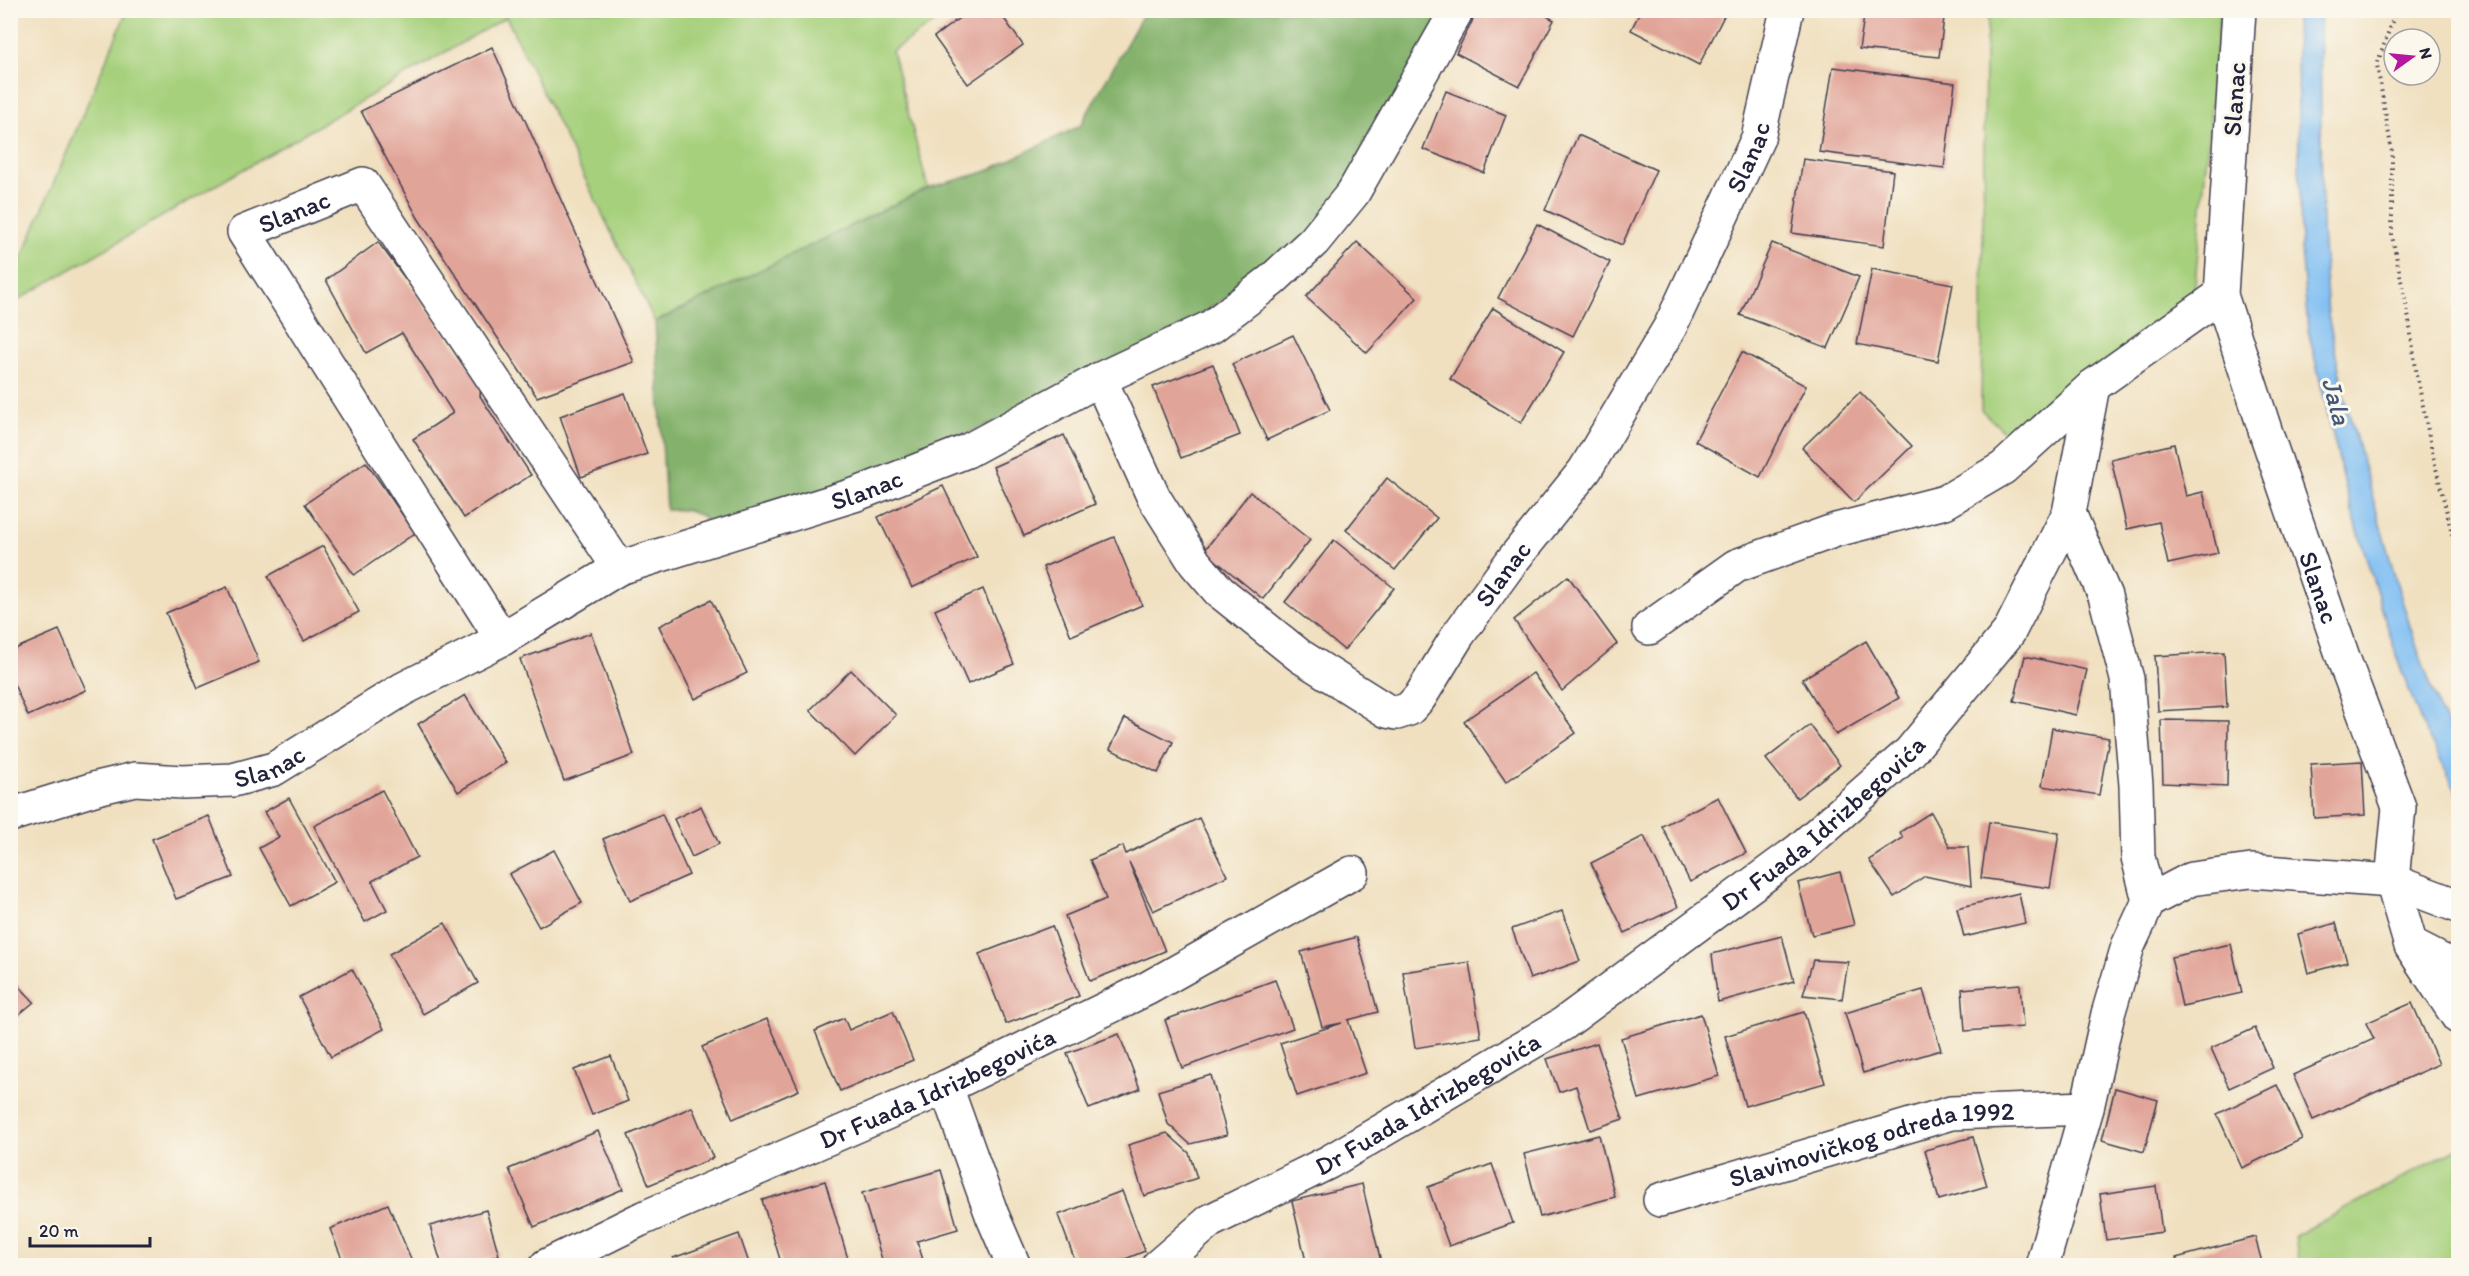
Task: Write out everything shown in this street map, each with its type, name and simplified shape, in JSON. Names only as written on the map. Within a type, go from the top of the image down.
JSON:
[{"type":"street","name":"Slanac","points":[[10,815],[135,778],[182,782],[233,780],[274,769],[403,688],[502,639],[619,568],[857,494],[967,451],[1100,379],[1211,327],[1272,280],[1314,241],[1353,193],[1457,10]]},
{"type":"street","name":"Slanac","points":[[1100,379],[1153,496],[1195,563],[1219,591],[1300,656],[1387,711],[1397,713],[1409,709],[1420,697],[1458,635],[1512,561],[1585,470],[1670,327],[1758,138],[1787,10]]},
{"type":"street","name":"Slanac","points":[[2239,10],[2221,295],[2336,638],[2399,807],[2392,881]]},
{"type":"street","name":"Slanac","points":[[502,639],[244,232],[363,184],[619,568]]},
{"type":"street","points":[[1649,628],[1736,567],[1836,530],[1945,502],[2003,468],[2093,386],[2221,295]]},
{"type":"street","name":"Dr Fuada Idrizbegovića","points":[[1158,1266],[1210,1221],[1329,1162],[1563,1024],[1799,849],[1910,752],[2009,632],[2069,513],[2093,386]]},
{"type":"street","points":[[2069,513],[2105,596],[2127,679],[2136,785],[2138,857],[2149,901]]},
{"type":"street","points":[[2042,1266],[2087,1108],[2108,1014],[2128,946],[2149,901],[2191,879],[2251,871],[2392,881],[2458,906]]},
{"type":"street","name":"Dr Fuada Idrizbegovića","points":[[546,1266],[639,1220],[946,1087],[1148,988],[1352,873]]},
{"type":"street","points":[[2392,881],[2411,946],[2458,1017]]},
{"type":"street","points":[[2411,946],[2458,969]]},
{"type":"street","points":[[946,1087],[992,1215],[1014,1266]]},
{"type":"street","name":"Slavinovičkog odreda 1992","points":[[1660,1200],[1951,1113],[2087,1108]]},
{"type":"path","points":[[2397,10],[2377,65],[2392,152],[2392,236],[2408,314],[2421,399],[2458,558]]},
{"type":"green space","points":[[127,11],[952,11],[892,51],[928,188],[655,322],[506,17],[11,304],[11,283]]},
{"type":"green space","points":[[1145,11],[1457,11],[1314,241],[1100,379],[708,539],[704,517],[686,510],[666,510],[655,322],[928,188],[985,172],[1080,126]]},
{"type":"green space","points":[[1989,11],[2220,11],[2192,316],[2015,442],[1981,410],[1985,53]]},
{"type":"green space","points":[[2458,1148],[2458,1265],[2299,1265],[2295,1236]]},
{"type":"water","name":"Jala","points":[[2296,11],[2320,11],[2322,230],[2328,315],[2345,399],[2415,642],[2440,711],[2458,745],[2458,795],[2422,724],[2398,661],[2348,498],[2308,330],[2301,248]]},
{"type":"building","points":[[970,10],[998,10],[1023,45],[968,84],[934,37]]},
{"type":"building","points":[[1478,10],[1536,10],[1554,20],[1519,86],[1456,53]]},
{"type":"building","points":[[1641,10],[1727,10],[1699,65],[1631,30]]},
{"type":"building","points":[[1865,10],[1945,10],[1939,57],[1859,49]]},
{"type":"building","points":[[492,47],[634,362],[537,397],[418,218],[361,111]]},
{"type":"building","points":[[1833,67],[1955,83],[1944,168],[1819,152]]},
{"type":"building","points":[[1446,91],[1506,115],[1484,173],[1423,149]]},
{"type":"building","points":[[1578,135],[1656,170],[1622,245],[1545,210]]},
{"type":"building","points":[[1803,159],[1893,171],[1884,246],[1792,233]]},
{"type":"building","points":[[1537,224],[1610,262],[1573,336],[1498,298]]},
{"type":"building","points":[[378,242],[481,381],[480,396],[531,475],[464,518],[413,439],[453,413],[402,333],[366,353],[326,280]]},
{"type":"building","points":[[1357,242],[1417,298],[1367,353],[1306,297]]},
{"type":"building","points":[[1772,243],[1859,277],[1828,348],[1740,315]]},
{"type":"building","points":[[1872,269],[1953,284],[1938,361],[1857,344]]},
{"type":"building","points":[[1493,308],[1564,352],[1521,423],[1450,379]]},
{"type":"building","points":[[1293,335],[1330,410],[1267,440],[1232,364]]},
{"type":"building","points":[[1742,352],[1806,386],[1760,477],[1695,441]]},
{"type":"building","points":[[1213,364],[1240,435],[1181,458],[1153,387]]},
{"type":"building","points":[[1860,392],[1912,446],[1854,502],[1802,448]]},
{"type":"building","points":[[625,393],[647,454],[581,477],[560,416]]},
{"type":"building","points":[[1064,435],[1095,504],[1024,536],[993,467]]},
{"type":"building","points":[[2174,444],[2186,496],[2203,492],[2218,553],[2168,564],[2159,522],[2127,529],[2111,459]]},
{"type":"building","points":[[366,462],[415,533],[354,575],[305,504]]},
{"type":"building","points":[[1387,478],[1437,518],[1395,570],[1346,530]]},
{"type":"building","points":[[943,486],[977,557],[912,588],[878,517]]},
{"type":"building","points":[[1250,492],[1310,540],[1263,599],[1204,551]]},
{"type":"building","points":[[1114,537],[1142,605],[1071,636],[1043,567]]},
{"type":"building","points":[[1334,540],[1394,588],[1344,650],[1285,602]]},
{"type":"building","points":[[323,546],[359,612],[304,641],[268,576]]},
{"type":"building","points":[[1568,576],[1617,644],[1562,691],[1514,620]]},
{"type":"building","points":[[227,587],[259,662],[198,688],[166,613]]},
{"type":"building","points":[[983,589],[1014,664],[968,684],[935,610]]},
{"type":"building","points":[[711,600],[747,673],[695,699],[659,626]]},
{"type":"building","points":[[59,630],[86,690],[28,716],[10,675],[10,651]]},
{"type":"building","points":[[591,633],[634,755],[564,781],[520,659]]},
{"type":"building","points":[[1866,641],[1899,698],[1836,735],[1802,679]]},
{"type":"building","points":[[2224,652],[2227,707],[2158,711],[2155,656]]},
{"type":"building","points":[[2025,656],[2087,670],[2076,715],[2014,701]]},
{"type":"building","points":[[851,670],[896,715],[855,756],[810,710]]},
{"type":"building","points":[[1533,673],[1576,733],[1506,782],[1464,721]]},
{"type":"building","points":[[465,695],[506,763],[458,792],[418,724]]},
{"type":"building","points":[[1125,718],[1173,742],[1158,773],[1110,749]]},
{"type":"building","points":[[2161,720],[2228,721],[2227,786],[2163,783]]},
{"type":"building","points":[[1810,725],[1840,765],[1797,798],[1766,759]]},
{"type":"building","points":[[2052,728],[2109,738],[2099,795],[2042,786]]},
{"type":"building","points":[[2362,761],[2365,815],[2314,818],[2311,764]]},
{"type":"building","points":[[382,790],[417,857],[372,881],[387,910],[365,922],[314,826]]},
{"type":"building","points":[[1718,797],[1746,853],[1690,882],[1662,826]]},
{"type":"building","points":[[289,798],[335,882],[291,906],[259,848],[279,837],[264,812]]},
{"type":"building","points":[[701,806],[719,844],[692,857],[674,819]]},
{"type":"building","points":[[1931,812],[1950,847],[1968,847],[1971,886],[1925,876],[1894,897],[1869,860],[1903,838],[1900,832]]},
{"type":"building","points":[[662,814],[689,875],[630,901],[603,839]]},
{"type":"building","points":[[209,816],[233,877],[176,899],[152,839]]},
{"type":"building","points":[[1199,818],[1227,876],[1153,911],[1129,862],[1165,951],[1090,981],[1065,916],[1106,899],[1090,860],[1123,846],[1126,854]]},
{"type":"building","points":[[1989,822],[2059,833],[2050,888],[1981,878]]},
{"type":"building","points":[[1644,836],[1678,907],[1625,933],[1591,863]]},
{"type":"building","points":[[554,850],[582,903],[539,927],[509,874]]},
{"type":"building","points":[[1840,872],[1854,925],[1812,935],[1798,883]]},
{"type":"building","points":[[2019,893],[2025,923],[1964,937],[1957,908]]},
{"type":"building","points":[[1562,911],[1580,961],[1530,979],[1512,929]]},
{"type":"building","points":[[445,923],[478,983],[423,1014],[389,954]]},
{"type":"building","points":[[2336,923],[2347,962],[2308,973],[2298,934]]},
{"type":"building","points":[[1052,926],[1079,996],[1006,1024],[979,954]]},
{"type":"building","points":[[1782,936],[1794,981],[1718,1002],[1712,954]]},
{"type":"building","points":[[1357,937],[1378,1012],[1348,1020],[1366,1073],[1297,1096],[1280,1043],[1342,1023],[1322,1027],[1301,952]]},
{"type":"building","points":[[2231,944],[2242,993],[2182,1006],[2171,957]]},
{"type":"building","points":[[1813,960],[1848,962],[1842,999],[1803,995]]},
{"type":"building","points":[[1469,962],[1481,1037],[1415,1048],[1403,972]]},
{"type":"building","points":[[352,969],[384,1029],[331,1057],[299,997]]},
{"type":"building","points":[[10,976],[34,1002],[10,1022]]},
{"type":"building","points":[[1275,980],[1293,1028],[1182,1068],[1165,1020]]},
{"type":"building","points":[[2020,984],[2023,1027],[1965,1031],[1962,989]]},
{"type":"building","points":[[1923,990],[1941,1050],[1863,1073],[1845,1013]]},
{"type":"building","points":[[2412,1003],[2439,1064],[2313,1120],[2293,1075],[2374,1039],[2366,1023]]},
{"type":"building","points":[[893,1011],[913,1060],[840,1091],[815,1031],[844,1018],[849,1030]]},
{"type":"building","points":[[1804,1012],[1825,1083],[1745,1106],[1725,1036]]},
{"type":"building","points":[[1701,1014],[1719,1076],[1639,1099],[1621,1038]]},
{"type":"building","points":[[767,1019],[799,1090],[733,1119],[702,1047]]},
{"type":"building","points":[[2255,1028],[2273,1068],[2229,1088],[2211,1048]]},
{"type":"building","points":[[1119,1034],[1140,1089],[1089,1109],[1067,1053]]},
{"type":"building","points":[[1597,1043],[1623,1119],[1590,1130],[1576,1086],[1559,1092],[1547,1059]]},
{"type":"building","points":[[611,1056],[628,1101],[592,1115],[574,1070]]},
{"type":"building","points":[[1211,1075],[1227,1135],[1190,1144],[1168,1124],[1158,1091]]},
{"type":"building","points":[[2277,1085],[2302,1139],[2242,1168],[2217,1114]]},
{"type":"building","points":[[2115,1088],[2158,1100],[2144,1152],[2102,1140]]},
{"type":"building","points":[[692,1107],[713,1158],[649,1185],[628,1135]]},
{"type":"building","points":[[598,1131],[623,1189],[534,1227],[509,1169]]},
{"type":"building","points":[[1167,1133],[1189,1153],[1197,1178],[1144,1196],[1128,1145]]},
{"type":"building","points":[[1599,1135],[1615,1197],[1540,1217],[1524,1154]]},
{"type":"building","points":[[1973,1137],[1987,1186],[1939,1200],[1925,1150]]},
{"type":"building","points":[[1492,1164],[1513,1223],[1449,1246],[1428,1187]]},
{"type":"building","points":[[941,1170],[958,1229],[917,1241],[925,1266],[884,1266],[862,1193]]},
{"type":"building","points":[[825,1181],[848,1259],[826,1266],[782,1266],[762,1200]]},
{"type":"building","points":[[1362,1184],[1382,1266],[1307,1266],[1292,1201]]},
{"type":"building","points":[[2156,1186],[2162,1232],[2106,1240],[2100,1194]]},
{"type":"building","points":[[1122,1191],[1145,1251],[1108,1266],[1077,1266],[1058,1215]]},
{"type":"building","points":[[388,1204],[414,1266],[345,1266],[330,1229]]},
{"type":"building","points":[[486,1210],[499,1255],[465,1266],[442,1266],[430,1226]]},
{"type":"building","points":[[739,1234],[750,1266],[675,1266],[673,1258]]},
{"type":"building","points":[[2255,1237],[2263,1266],[2178,1266],[2176,1258]]}]
